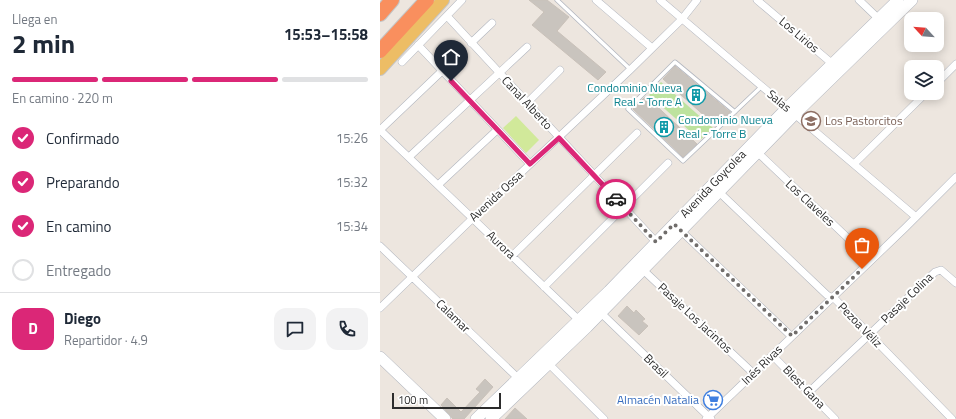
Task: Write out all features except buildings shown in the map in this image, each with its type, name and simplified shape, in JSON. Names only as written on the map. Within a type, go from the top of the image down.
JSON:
[{"type":"highway","points":[[380,14],[392,0]]},
{"type":"highway","points":[[380,51],[427,0]]},
{"type":"main road","points":[[380,69],[443,0]]},
{"type":"street","points":[[402,62],[462,0]]},
{"type":"street","points":[[596,0],[652,48]]},
{"type":"street","name":"Salas","points":[[660,0],[916,217]]},
{"type":"street","name":"Avenida Ossa","points":[[380,308],[472,218],[630,70],[682,19],[698,0]]},
{"type":"street","name":"Los Lirios","points":[[757,0],[836,67]]},
{"type":"street","points":[[859,0],[882,22]]},
{"type":"street","name":"Avenida Goycolea","points":[[882,22],[898,0]]},
{"type":"street","name":"Avenida Goycolea","points":[[476,419],[491,416],[522,382],[583,324],[791,111],[882,22],[912,0]]},
{"type":"street","name":"Canal Alberto","points":[[447,16],[499,74],[656,242]]},
{"type":"street","points":[[471,43],[492,23]]},
{"type":"street","points":[[418,45],[530,164]]},
{"type":"street","points":[[409,157],[527,47]]},
{"type":"street","points":[[944,76],[956,64]]},
{"type":"street","points":[[527,103],[560,70]]},
{"type":"street","points":[[380,130],[442,71]]},
{"type":"street","points":[[854,164],[919,100]]},
{"type":"street","name":"Aurora","points":[[380,130],[583,324]]},
{"type":"street","points":[[438,185],[498,130]]},
{"type":"street","points":[[512,256],[637,133]]},
{"type":"street","name":"Los Claveles","points":[[754,150],[871,260]]},
{"type":"street","points":[[544,286],[668,164]]},
{"type":"street","name":"Inés Rivas","points":[[708,418],[955,178]]},
{"type":"street","name":"Pezoa Véliz","points":[[717,187],[824,292],[836,300],[952,419]]},
{"type":"street","points":[[678,228],[792,336]]},
{"type":"street","name":"Avenida Goycolea","points":[[583,324],[601,313],[640,266],[656,242],[678,228]]},
{"type":"street","name":"Calamar","points":[[380,246],[522,382]]},
{"type":"street","name":"Pasaje Los Jacintos","points":[[640,266],[753,373]]},
{"type":"street","name":"Pasaje Colina","points":[[809,392],[937,270],[941,270],[956,283]]},
{"type":"street","name":"Brasil","points":[[601,313],[708,418]]},
{"type":"street","name":"Blest Gana","points":[[772,355],[835,419]]},
{"type":"street","points":[[380,356],[445,419]]},
{"type":"street","points":[[545,360],[604,419]]},
{"type":"lane","points":[[557,0],[630,70]]},
{"type":"lane","points":[[735,112],[675,62],[628,109],[683,162],[735,112],[762,86]]},
{"type":"green space","points":[[661,82],[713,128],[700,140],[649,95]]},
{"type":"green space","points":[[516,116],[539,140],[526,153],[503,128]]},
{"type":"way so far","points":[[616,199],[656,242],[674,224],[792,336],[862,269]]},
{"type":"place","name":"Condominio Nueva Real - Torre A","points":[[696,95]]},
{"type":"place","name":"Los Pastorcitos","points":[[811,121]]},
{"type":"place","name":"Condominio Nueva Real - Torre B","points":[[664,127]]},
{"type":"place","name":"Almacén Natalia","points":[[713,400]]},
{"type":"route","points":[[451,81],[530,164],[559,138],[616,199]]}]
